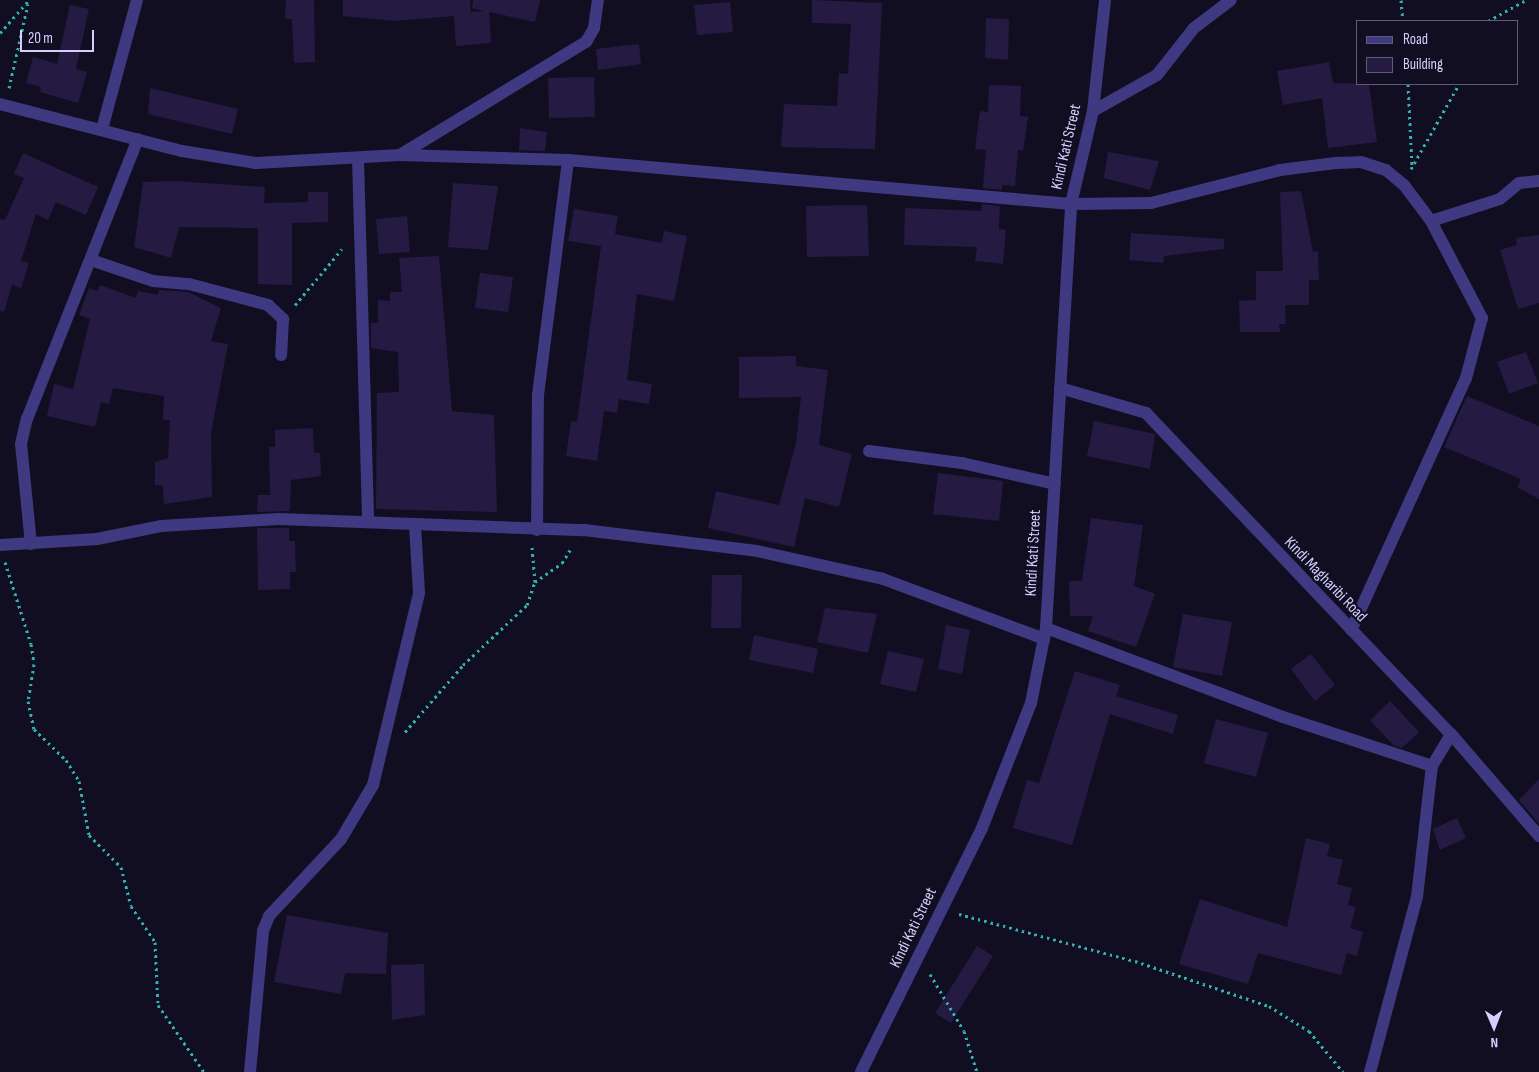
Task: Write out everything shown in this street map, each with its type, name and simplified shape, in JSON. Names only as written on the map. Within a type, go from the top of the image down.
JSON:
[{"type":"street","points":[[102,129],[137,0]]},
{"type":"street","points":[[400,156],[586,42],[594,28],[598,0]]},
{"type":"street","name":"Kindi Kati Street","points":[[861,1072],[919,956],[1012,759],[1031,703],[1045,633],[1071,204],[1093,111],[1105,0]]},
{"type":"street","points":[[1093,111],[1157,76],[1194,28],[1231,0]]},
{"type":"street","points":[[3,105],[138,139],[256,163],[400,156],[568,160],[1071,204],[1151,203],[1280,170],[1336,163],[1361,162],[1386,170],[1404,185],[1431,221],[1477,305],[1482,318],[1480,336],[1351,630]]},
{"type":"street","points":[[31,544],[21,444],[37,387],[91,260],[138,139]]},
{"type":"street","points":[[358,159],[368,522]]},
{"type":"street","points":[[533,530],[538,396],[568,160]]},
{"type":"street","points":[[1431,221],[1500,199],[1519,183],[1539,181]]},
{"type":"street","points":[[91,260],[153,281],[248,297],[275,309],[283,319],[281,355]]},
{"type":"street","name":"Kindi Magharibi Road","points":[[1060,388],[1146,413],[1451,734],[1539,836]]},
{"type":"street","points":[[869,451],[962,463],[1055,484]]},
{"type":"street","points":[[0,545],[97,539],[161,526],[278,519],[533,530],[584,530],[757,550],[883,579],[1045,633],[1283,717],[1432,766]]},
{"type":"street","points":[[250,1072],[263,931],[270,916],[341,839],[373,785],[419,593],[414,525]]},
{"type":"street","points":[[1370,1072],[1417,897],[1432,766],[1451,734]]},
{"type":"path","points":[[1401,0],[1403,20]]},
{"type":"path","points":[[1490,20],[1526,0]]},
{"type":"path","points":[[0,33],[28,2]]},
{"type":"path","points":[[3,105],[28,2]]},
{"type":"path","points":[[1408,85],[1412,166]]},
{"type":"path","points":[[1404,185],[1412,166],[1458,85]]},
{"type":"path","points":[[283,319],[339,252],[360,234]]},
{"type":"path","points":[[533,530],[535,582]]},
{"type":"path","points":[[381,758],[463,665],[519,614],[535,582],[562,562],[584,530]]},
{"type":"path","points":[[3,559],[31,644],[34,664],[28,701],[34,729],[71,767],[79,782],[89,835],[125,874],[132,906],[155,942],[158,1004],[204,1072]]},
{"type":"path","points":[[942,908],[1135,961],[1269,1006],[1309,1031],[1342,1072]]},
{"type":"path","points":[[919,956],[964,1031],[977,1072]]},
{"type":"building","points":[[286,0],[314,0],[315,62],[294,63],[292,19],[285,19]]},
{"type":"building","points":[[343,0],[470,0],[471,12],[484,11],[472,8],[473,0],[540,0],[535,22],[489,12],[491,43],[456,46],[454,16],[395,21],[343,16]]},
{"type":"building","points":[[812,0],[882,3],[875,149],[781,147],[784,104],[837,106],[839,73],[848,74],[851,24],[812,23]]},
{"type":"building","points":[[730,2],[733,32],[697,35],[694,5]]},
{"type":"building","points":[[70,5],[89,9],[76,69],[87,72],[78,103],[40,92],[41,87],[26,83],[33,57],[57,64]]},
{"type":"building","points":[[986,18],[1009,19],[1008,60],[985,58]]},
{"type":"building","points":[[639,44],[641,64],[598,70],[596,49]]},
{"type":"building","points":[[1329,62],[1333,83],[1369,85],[1377,142],[1328,148],[1322,98],[1283,105],[1277,71]]},
{"type":"building","points":[[594,77],[595,117],[549,118],[548,78]]},
{"type":"building","points":[[989,85],[1021,86],[1020,116],[1028,117],[1023,151],[1018,150],[1015,186],[1002,185],[1002,190],[983,188],[986,150],[975,149],[980,111],[988,112]]},
{"type":"building","points":[[150,88],[238,109],[232,134],[148,114]]},
{"type":"building","points":[[520,128],[547,132],[545,151],[519,150]]},
{"type":"building","points":[[1108,152],[1159,161],[1150,190],[1104,178]]},
{"type":"building","points":[[23,153],[98,187],[86,215],[56,202],[48,220],[36,214],[21,261],[29,263],[21,288],[12,285],[4,312],[0,311],[0,219],[5,220],[24,178],[14,174]]},
{"type":"building","points":[[176,181],[265,187],[264,203],[308,202],[308,192],[328,192],[328,222],[292,223],[292,285],[258,284],[258,228],[179,227],[171,258],[134,247],[143,182]]},
{"type":"building","points":[[453,183],[498,186],[488,250],[448,247]]},
{"type":"building","points":[[1301,191],[1313,252],[1318,251],[1319,280],[1309,280],[1309,305],[1285,305],[1286,324],[1279,324],[1280,332],[1240,332],[1239,301],[1256,300],[1256,271],[1283,271],[1280,192]]},
{"type":"building","points":[[982,204],[1000,206],[999,229],[1006,230],[1003,264],[975,261],[977,247],[904,245],[905,208],[981,211]]},
{"type":"building","points":[[867,205],[869,256],[807,257],[806,206]]},
{"type":"building","points":[[574,209],[618,216],[615,234],[662,243],[664,231],[687,236],[674,301],[637,294],[627,380],[652,384],[649,404],[619,399],[617,413],[604,411],[597,461],[566,456],[571,421],[577,422],[601,246],[568,241]]},
{"type":"building","points":[[407,216],[410,252],[379,254],[376,219]]},
{"type":"building","points":[[1131,233],[1224,239],[1224,249],[1164,256],[1163,263],[1129,260]]},
{"type":"building","points":[[1539,235],[1539,303],[1518,309],[1500,250],[1517,245],[1516,238]]},
{"type":"building","points":[[439,256],[452,411],[494,415],[497,512],[376,509],[377,393],[399,392],[398,352],[371,348],[371,323],[378,323],[378,300],[390,301],[390,292],[402,292],[399,258]]},
{"type":"building","points":[[480,273],[513,277],[508,312],[475,308]]},
{"type":"building","points":[[100,285],[136,298],[138,291],[158,295],[159,290],[188,292],[221,308],[211,341],[228,344],[211,433],[212,497],[164,504],[163,485],[155,485],[155,462],[168,458],[170,420],[163,420],[164,396],[113,388],[109,404],[101,402],[95,427],[47,416],[54,384],[73,389],[90,319],[79,315],[89,288],[97,291]]},
{"type":"building","points":[[1526,352],[1538,383],[1509,394],[1497,362]]},
{"type":"building","points":[[796,356],[796,366],[828,370],[819,445],[852,454],[839,507],[805,498],[794,547],[708,528],[716,491],[779,505],[796,443],[801,397],[739,398],[739,357]]},
{"type":"building","points":[[1467,396],[1539,426],[1539,499],[1517,487],[1521,479],[1444,447]]},
{"type":"building","points":[[1094,421],[1155,434],[1150,469],[1087,456]]},
{"type":"building","points":[[313,428],[314,453],[320,453],[321,476],[291,480],[290,511],[257,512],[258,495],[270,495],[269,447],[275,447],[275,430]]},
{"type":"building","points":[[938,473],[1003,481],[999,521],[933,514]]},
{"type":"building","points":[[1091,518],[1143,525],[1134,586],[1155,594],[1136,647],[1088,631],[1093,616],[1070,616],[1069,581],[1082,581]]},
{"type":"building","points":[[257,528],[289,528],[289,541],[295,541],[296,572],[290,572],[290,589],[258,590]]},
{"type":"building","points":[[712,575],[742,575],[741,628],[711,628]]},
{"type":"building","points":[[825,608],[877,614],[868,653],[817,642]]},
{"type":"building","points":[[1183,614],[1232,622],[1222,676],[1173,667]]},
{"type":"building","points":[[946,625],[970,630],[962,674],[938,669]]},
{"type":"building","points":[[754,635],[818,649],[813,673],[749,660]]},
{"type":"building","points":[[888,651],[924,659],[916,692],[880,684]]},
{"type":"building","points":[[1311,654],[1335,685],[1315,701],[1291,669]]},
{"type":"building","points":[[1075,671],[1120,685],[1116,696],[1178,715],[1173,734],[1110,714],[1072,845],[1013,828],[1027,780],[1039,783]]},
{"type":"building","points":[[1390,701],[1419,732],[1402,748],[1393,745],[1370,720]]},
{"type":"building","points":[[1216,719],[1268,733],[1256,777],[1204,763]]},
{"type":"building","points":[[1539,779],[1539,824],[1519,800]]},
{"type":"building","points":[[1457,818],[1466,838],[1440,850],[1433,829]]},
{"type":"building","points":[[1306,838],[1330,844],[1327,856],[1343,860],[1337,884],[1352,888],[1348,905],[1356,907],[1350,928],[1363,932],[1357,956],[1347,953],[1341,975],[1258,953],[1248,984],[1179,964],[1200,899],[1287,927]]},
{"type":"building","points":[[287,915],[388,933],[386,974],[345,973],[341,994],[274,982]]},
{"type":"building","points":[[977,946],[993,956],[951,1023],[935,1013]]},
{"type":"building","points":[[424,964],[425,1015],[392,1020],[391,965]]}]
